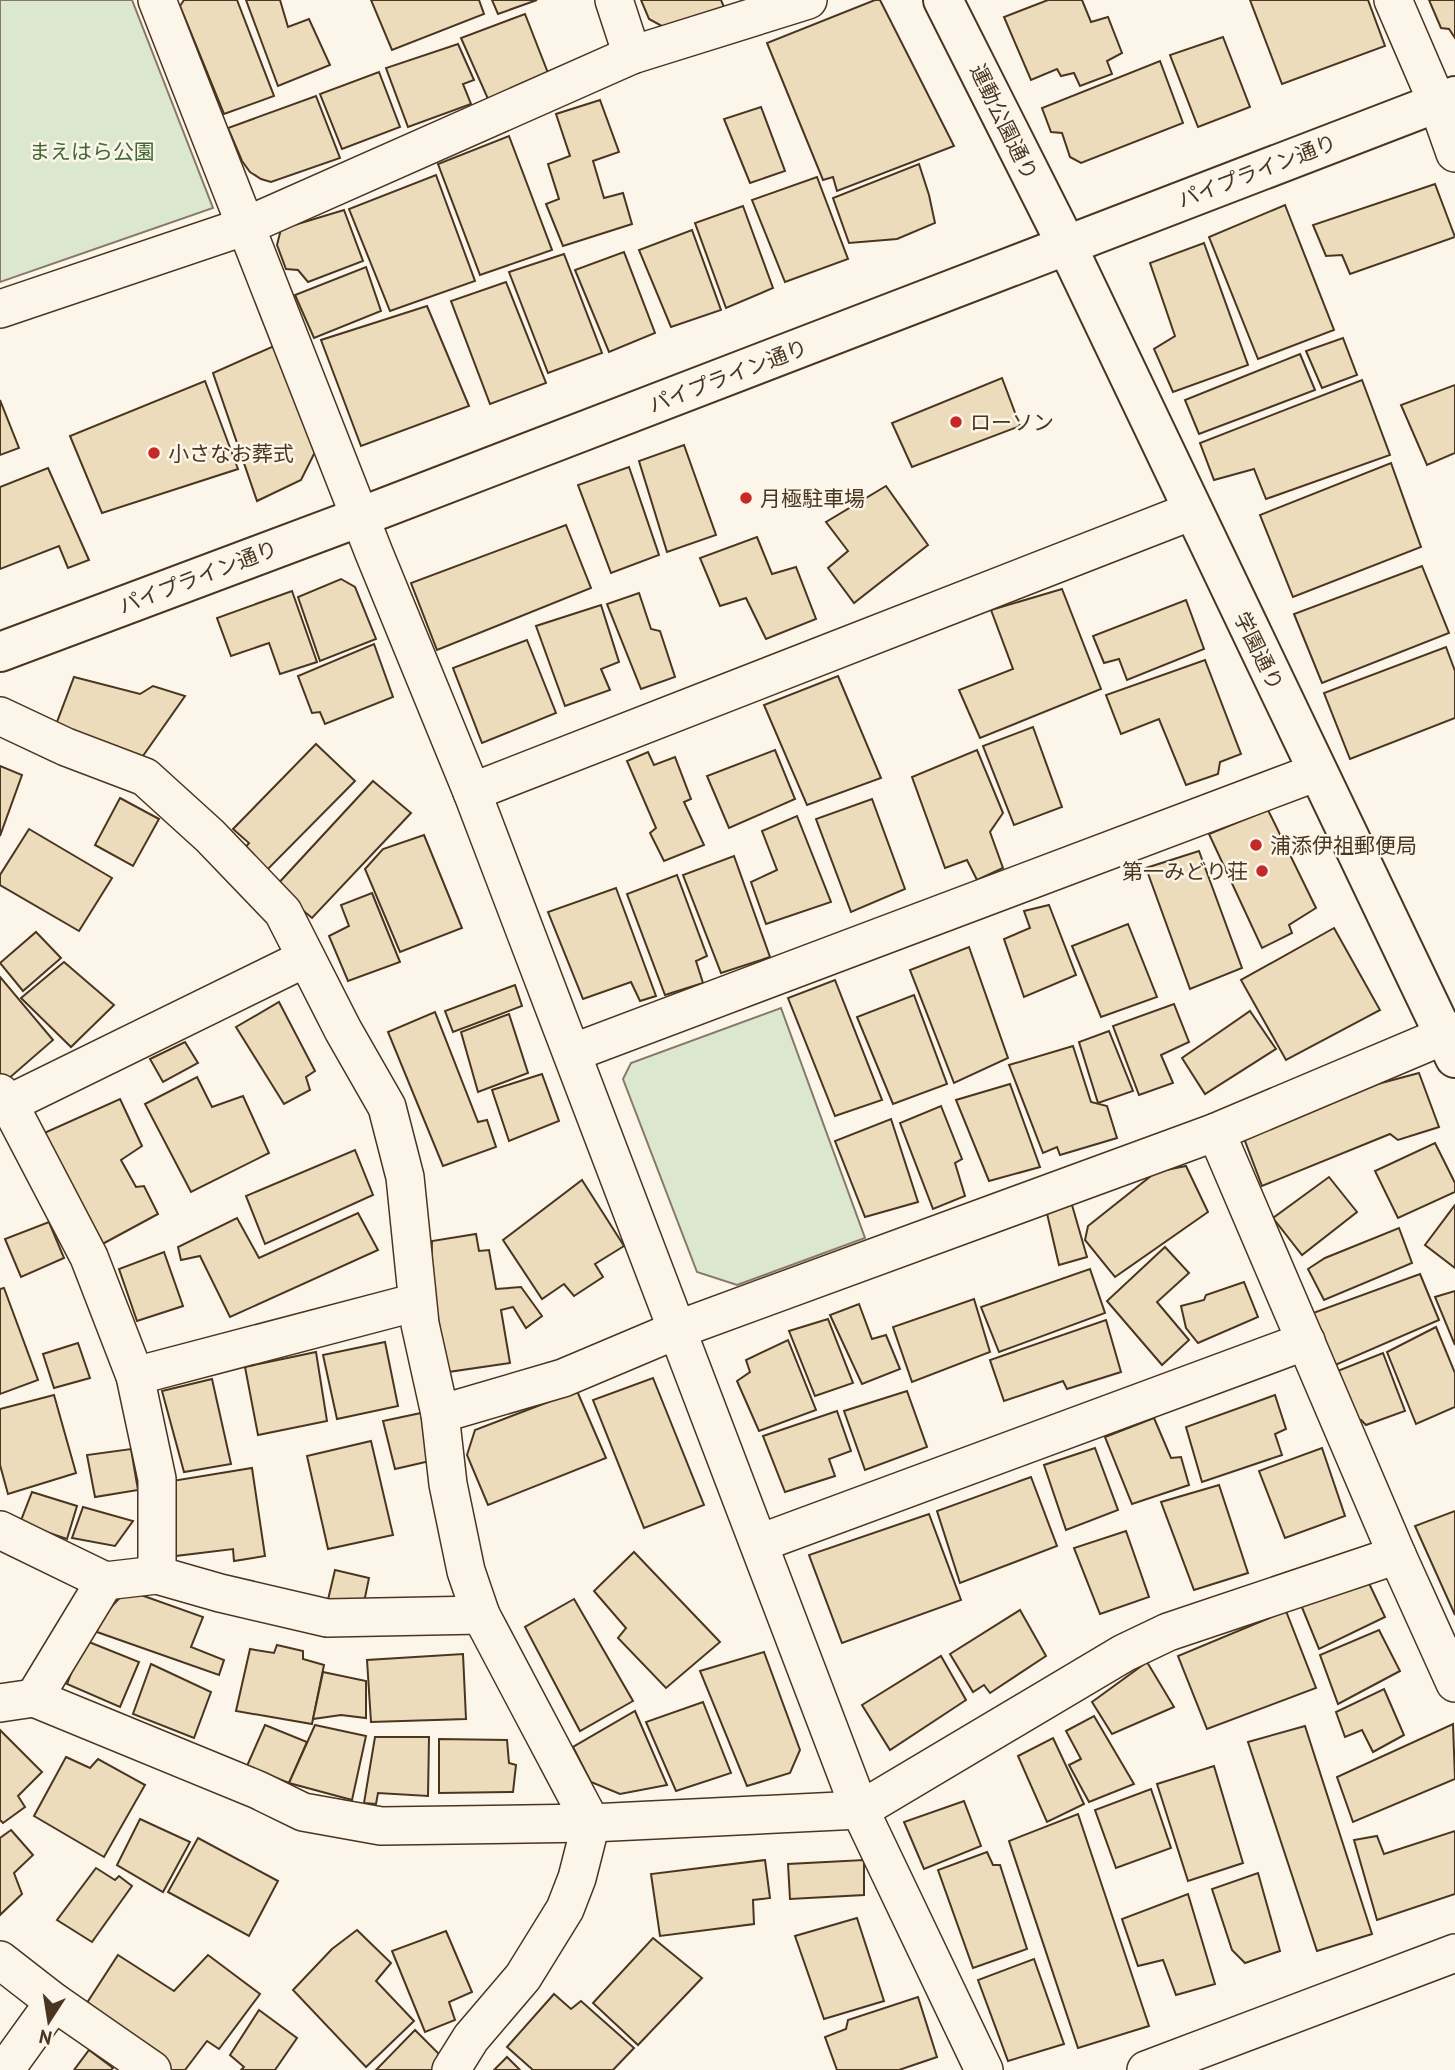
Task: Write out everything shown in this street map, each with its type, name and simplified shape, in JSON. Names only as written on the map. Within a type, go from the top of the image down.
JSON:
[{"type":"main road","name":"運動公園通り","points":[[943,0],[1066,244]]},
{"type":"main road","name":"パイプライン通り","points":[[0,652],[360,517],[1446,99]]},
{"type":"main road","name":"学園通り","points":[[1066,244],[1317,772],[1451,1042]]},
{"type":"street","points":[[157,0],[360,517],[472,792],[679,1329],[860,1810],[984,2070]]},
{"type":"street","points":[[614,0],[632,55]]},
{"type":"street","points":[[0,309],[246,226],[632,55],[808,0]]},
{"type":"street","points":[[1393,0],[1446,99],[1455,153]]},
{"type":"street","points":[[472,792],[1192,510]]},
{"type":"street","points":[[0,716],[66,747],[145,777],[211,836],[283,912],[387,1107],[405,1177],[417,1302],[440,1414],[448,1484],[466,1570],[481,1615],[590,1823],[577,1878],[565,1909],[523,1977],[471,2038],[451,2070]]},
{"type":"street","points":[[572,1053],[1317,772]]},
{"type":"street","points":[[157,1575],[157,1479],[135,1376],[89,1256],[3,1102],[306,958]]},
{"type":"street","points":[[440,1414],[563,1378],[679,1329],[1216,1132],[1451,1042]]},
{"type":"street","points":[[1216,1132],[1397,1555],[1455,1683]]},
{"type":"street","points":[[135,1376],[417,1302]]},
{"type":"street","points":[[760,1544],[1306,1341]]},
{"type":"street","points":[[0,1530],[105,1581],[157,1575],[327,1618],[481,1615]]},
{"type":"street","points":[[105,1581],[17,1700],[258,1790],[303,1812],[381,1826],[590,1823],[860,1810],[1124,1653],[1168,1632],[1397,1555]]},
{"type":"street","points":[[1146,2070],[1455,1953]]},
{"type":"street","points":[[0,1959],[54,2002],[152,2070]]},
{"type":"street","points":[[5,2070],[54,2002]]},
{"type":"green space","name":"まえはら公園","points":[[0,0],[132,0],[213,208],[0,282]]},
{"type":"green space","points":[[781,1008],[865,1238],[737,1285],[697,1272],[623,1079],[631,1063]]},
{"type":"building","points":[[184,0],[237,0],[274,96],[224,114],[180,6]]},
{"type":"building","points":[[246,0],[280,0],[288,27],[309,19],[330,65],[278,86]]},
{"type":"building","points":[[371,0],[479,0],[484,14],[392,50]]},
{"type":"building","points":[[492,0],[537,0],[498,14]]},
{"type":"building","points":[[641,0],[721,0],[724,7],[669,30],[649,19]]},
{"type":"building","points":[[880,0],[954,146],[837,191],[833,177],[823,180],[767,43]]},
{"type":"building","points":[[1048,0],[1082,0],[1091,22],[1108,17],[1122,53],[1107,61],[1112,74],[1080,86],[1074,73],[1061,76],[1057,69],[1031,80],[1004,17]]},
{"type":"building","points":[[1250,0],[1368,0],[1385,46],[1282,84]]},
{"type":"building","points":[[1429,0],[1455,0],[1455,38],[1449,29],[1441,28]]},
{"type":"building","points":[[525,14],[548,73],[488,99],[461,38]]},
{"type":"building","points":[[1223,37],[1250,107],[1198,127],[1170,55]]},
{"type":"building","points":[[458,44],[474,80],[463,84],[471,104],[408,127],[386,68]]},
{"type":"building","points":[[1160,61],[1183,123],[1081,163],[1070,157],[1062,133],[1051,132],[1042,108]]},
{"type":"building","points":[[379,72],[400,127],[342,149],[320,94]]},
{"type":"building","points":[[316,96],[340,158],[271,182],[250,172],[242,161],[228,128]]},
{"type":"building","points":[[600,100],[619,152],[593,161],[604,198],[623,193],[632,224],[563,246],[546,204],[559,199],[548,164],[570,156],[556,114]]},
{"type":"building","points":[[761,107],[785,171],[750,183],[724,119]]},
{"type":"building","points":[[509,136],[552,250],[480,275],[438,164]]},
{"type":"building","points":[[919,164],[935,223],[897,239],[849,243],[833,198]]},
{"type":"building","points":[[436,175],[475,281],[390,311],[349,209]]},
{"type":"building","points":[[817,177],[848,259],[785,282],[752,200]]},
{"type":"building","points":[[1435,184],[1455,237],[1350,274],[1342,255],[1326,256],[1313,225]]},
{"type":"building","points":[[1285,205],[1334,330],[1258,359],[1209,237]]},
{"type":"building","points":[[743,206],[773,288],[726,308],[695,223]]},
{"type":"building","points":[[344,210],[363,261],[308,282],[298,270],[286,269],[277,245],[281,229]]},
{"type":"building","points":[[692,230],[721,310],[671,327],[639,250]]},
{"type":"building","points":[[1204,243],[1248,365],[1173,392],[1154,349],[1175,336],[1150,263]]},
{"type":"building","points":[[624,252],[655,333],[609,352],[575,270]]},
{"type":"building","points":[[564,254],[602,353],[548,373],[509,272]]},
{"type":"building","points":[[366,267],[381,311],[314,338],[295,295]]},
{"type":"building","points":[[506,282],[546,383],[490,404],[451,301]]},
{"type":"building","points":[[427,306],[469,406],[361,446],[321,340]]},
{"type":"building","points":[[1343,338],[1357,375],[1322,388],[1306,351]]},
{"type":"building","points":[[274,346],[315,452],[301,480],[257,501],[213,373]]},
{"type":"building","points":[[1300,354],[1315,390],[1199,434],[1185,400]]},
{"type":"building","name":"ローソン","points":[[1002,378],[1020,426],[912,467],[892,423]]},
{"type":"building","points":[[1362,380],[1390,455],[1266,499],[1254,469],[1214,480],[1200,443]]},
{"type":"building","name":"小さなお葬式","points":[[205,381],[238,469],[102,513],[70,436]]},
{"type":"building","points":[[1455,385],[1455,453],[1427,465],[1401,405]]},
{"type":"building","points":[[0,400],[19,448],[0,455]]},
{"type":"building","points":[[684,445],[716,535],[667,552],[639,461]]},
{"type":"building","points":[[1391,463],[1421,547],[1293,597],[1260,515]]},
{"type":"building","points":[[629,467],[659,555],[611,573],[578,485]]},
{"type":"building","points":[[48,468],[89,560],[68,568],[59,546],[0,569],[0,487]]},
{"type":"building","points":[[886,486],[928,545],[854,603],[828,568],[848,551],[826,522]]},
{"type":"building","points":[[566,525],[591,588],[437,650],[411,583]]},
{"type":"building","points":[[757,537],[772,574],[796,567],[816,619],[766,639],[746,598],[720,606],[700,558]]},
{"type":"building","points":[[1422,566],[1449,633],[1322,683],[1294,614]]},
{"type":"building","points":[[341,579],[355,587],[376,639],[320,661],[298,597]]},
{"type":"building","points":[[1062,589],[1101,689],[980,738],[959,690],[1013,669],[991,610]]},
{"type":"building","points":[[292,591],[317,662],[280,674],[269,643],[231,656],[217,618]]},
{"type":"building","points":[[639,593],[651,629],[660,631],[675,677],[641,689],[607,604]]},
{"type":"building","points":[[1186,600],[1204,649],[1127,680],[1119,659],[1104,663],[1093,636]]},
{"type":"building","points":[[601,605],[619,662],[601,669],[610,690],[565,706],[536,626]]},
{"type":"building","points":[[527,640],[556,713],[482,743],[453,668]]},
{"type":"building","points":[[374,644],[393,697],[325,724],[320,712],[312,713],[298,676]]},
{"type":"building","points":[[1446,647],[1455,671],[1455,718],[1350,759],[1324,693]]},
{"type":"building","points":[[1205,660],[1241,754],[1220,762],[1218,774],[1186,785],[1159,719],[1121,734],[1106,695]]},
{"type":"building","points":[[838,676],[881,778],[807,805],[764,705]]},
{"type":"building","points":[[74,677],[140,694],[153,686],[185,696],[138,763],[54,730]]},
{"type":"building","points":[[1033,727],[1062,807],[1014,825],[983,746]]},
{"type":"building","points":[[316,744],[355,781],[263,874],[240,854],[249,843],[233,829]]},
{"type":"building","points":[[775,750],[795,799],[729,828],[707,776]]},
{"type":"building","points":[[977,750],[1003,813],[990,832],[1003,868],[977,880],[967,860],[945,868],[912,777]]},
{"type":"building","points":[[648,752],[654,765],[675,757],[691,799],[684,802],[704,845],[664,861],[650,833],[656,828],[627,761]]},
{"type":"building","points":[[0,766],[22,775],[0,836]]},
{"type":"building","points":[[373,781],[411,813],[312,918],[275,887]]},
{"type":"building","points":[[120,798],[159,819],[133,866],[95,845]]},
{"type":"building","points":[[872,799],[905,889],[851,912],[816,819]]},
{"type":"building","name":"第一みどり荘","points":[[1268,810],[1316,908],[1289,925],[1292,933],[1262,948],[1209,834]]},
{"type":"building","points":[[797,816],[831,902],[766,924],[751,882],[777,870],[762,831]]},
{"type":"building","points":[[29,829],[112,878],[79,931],[0,885],[0,875]]},
{"type":"building","points":[[424,835],[462,928],[400,952],[365,869],[383,849]]},
{"type":"building","points":[[1199,851],[1242,968],[1190,989],[1146,868]]},
{"type":"building","points":[[734,856],[770,957],[721,973],[683,875]]},
{"type":"building","points":[[677,875],[707,956],[696,961],[703,983],[665,995],[627,894]]},
{"type":"building","points":[[616,888],[656,996],[640,1001],[631,982],[583,999],[548,912]]},
{"type":"building","points":[[372,893],[400,962],[348,981],[329,936],[349,926],[341,905]]},
{"type":"building","points":[[1049,905],[1076,975],[1024,997],[1004,939],[1030,928],[1024,911]]},
{"type":"building","points":[[1128,924],[1157,997],[1101,1017],[1072,946]]},
{"type":"building","points":[[1334,928],[1380,1010],[1286,1060],[1241,980]]},
{"type":"building","points":[[36,932],[61,958],[23,991],[0,963]]},
{"type":"building","points":[[969,947],[1008,1058],[954,1083],[910,970]]},
{"type":"building","points":[[64,962],[114,1005],[71,1047],[21,998]]},
{"type":"building","points":[[0,977],[53,1040],[7,1080],[0,1073]]},
{"type":"building","points":[[835,980],[882,1100],[835,1116],[788,998]]},
{"type":"building","points":[[515,985],[522,1006],[453,1032],[445,1011]]},
{"type":"building","points":[[914,995],[947,1084],[893,1104],[857,1017]]},
{"type":"building","points":[[279,1002],[315,1071],[306,1077],[310,1090],[284,1104],[236,1027]]},
{"type":"building","points":[[1174,1004],[1189,1042],[1161,1055],[1173,1083],[1139,1095],[1113,1026]]},
{"type":"building","points":[[1250,1011],[1276,1049],[1205,1094],[1182,1058]]},
{"type":"building","points":[[435,1012],[478,1122],[487,1120],[496,1147],[443,1166],[388,1032]]},
{"type":"building","points":[[509,1014],[528,1073],[478,1092],[461,1032]]},
{"type":"building","points":[[1109,1031],[1133,1091],[1098,1103],[1079,1042]]},
{"type":"building","points":[[185,1042],[198,1063],[163,1082],[150,1059]]},
{"type":"building","points":[[1073,1046],[1091,1102],[1107,1106],[1117,1138],[1060,1155],[1057,1147],[1043,1153],[1009,1065]]},
{"type":"building","points":[[1419,1073],[1439,1127],[1398,1140],[1390,1134],[1262,1186],[1245,1141],[1250,1130],[1370,1086]]},
{"type":"building","points":[[542,1074],[559,1121],[509,1141],[492,1090]]},
{"type":"building","points":[[197,1077],[212,1107],[243,1096],[269,1153],[191,1192],[145,1104]]},
{"type":"building","points":[[1010,1084],[1040,1167],[989,1181],[956,1100]]},
{"type":"building","points":[[120,1099],[142,1146],[121,1160],[136,1187],[144,1186],[158,1214],[95,1248],[42,1134]]},
{"type":"building","points":[[941,1106],[962,1159],[955,1163],[965,1196],[933,1209],[900,1123]]},
{"type":"building","points":[[891,1119],[918,1202],[865,1217],[835,1141]]},
{"type":"building","points":[[1435,1143],[1455,1183],[1455,1192],[1398,1218],[1375,1171]]},
{"type":"building","points":[[355,1150],[373,1195],[265,1244],[246,1196]]},
{"type":"building","points":[[1186,1166],[1208,1212],[1115,1277],[1085,1240],[1088,1226],[1156,1172]]},
{"type":"building","points":[[1329,1177],[1357,1212],[1302,1255],[1273,1218]]},
{"type":"building","points":[[582,1180],[624,1246],[595,1264],[603,1277],[574,1296],[564,1284],[542,1299],[503,1240]]},
{"type":"building","points":[[1070,1198],[1087,1257],[1059,1265],[1045,1205]]},
{"type":"building","points":[[1455,1205],[1455,1268],[1425,1245]]},
{"type":"building","points":[[358,1213],[378,1250],[230,1317],[200,1256],[181,1260],[178,1247],[237,1218],[259,1258]]},
{"type":"building","points":[[49,1222],[64,1258],[21,1277],[5,1239]]},
{"type":"building","points":[[1399,1228],[1412,1263],[1324,1300],[1308,1269],[1325,1258]]},
{"type":"building","points":[[476,1234],[479,1251],[489,1250],[496,1289],[521,1287],[542,1316],[526,1328],[513,1307],[501,1310],[510,1363],[448,1372],[431,1280],[432,1241]]},
{"type":"building","points":[[1165,1247],[1189,1273],[1157,1302],[1189,1340],[1162,1365],[1107,1301]]},
{"type":"building","points":[[164,1252],[183,1306],[137,1321],[119,1269]]},
{"type":"building","points":[[1090,1269],[1105,1313],[999,1352],[981,1307]]},
{"type":"building","points":[[1420,1274],[1439,1320],[1333,1366],[1313,1313]]},
{"type":"building","points":[[1244,1282],[1258,1317],[1198,1343],[1186,1328],[1181,1306],[1204,1300],[1206,1295]]},
{"type":"building","points":[[4,1288],[38,1380],[0,1394],[0,1289]]},
{"type":"building","points":[[1455,1291],[1455,1345],[1435,1297]]},
{"type":"building","points":[[974,1299],[990,1352],[912,1382],[893,1327]]},
{"type":"building","points":[[859,1304],[872,1339],[886,1335],[900,1369],[862,1384],[830,1315]]},
{"type":"building","points":[[828,1319],[853,1383],[815,1396],[789,1331]]},
{"type":"building","points":[[1106,1320],[1121,1372],[1067,1389],[1063,1381],[1004,1401],[990,1360]]},
{"type":"building","points":[[1436,1327],[1455,1373],[1455,1407],[1416,1424],[1387,1352]]},
{"type":"building","points":[[788,1340],[816,1410],[759,1431],[737,1381],[750,1372],[746,1360]]},
{"type":"building","points":[[385,1342],[398,1406],[337,1419],[323,1355]]},
{"type":"building","points":[[78,1343],[90,1378],[54,1388],[43,1354]]},
{"type":"building","points":[[316,1352],[327,1421],[258,1435],[245,1367]]},
{"type":"building","points":[[1383,1353],[1405,1411],[1366,1425],[1361,1420],[1355,1422],[1335,1372]]},
{"type":"building","points":[[653,1378],[704,1505],[644,1528],[593,1400]]},
{"type":"building","points":[[212,1379],[231,1464],[184,1472],[162,1391]]},
{"type":"building","points":[[577,1391],[606,1458],[488,1505],[467,1455],[475,1430]]},
{"type":"building","points":[[907,1391],[927,1447],[865,1470],[844,1411]]},
{"type":"building","points":[[54,1395],[76,1473],[8,1494],[0,1465],[0,1409]]},
{"type":"building","points":[[1275,1395],[1286,1429],[1275,1434],[1282,1455],[1202,1482],[1186,1427]]},
{"type":"building","points":[[837,1411],[851,1451],[829,1459],[835,1476],[785,1492],[763,1436]]},
{"type":"building","points":[[421,1413],[430,1461],[395,1469],[383,1421]]},
{"type":"building","points":[[1154,1418],[1171,1458],[1181,1457],[1189,1485],[1132,1504],[1105,1437]]},
{"type":"building","points":[[371,1441],[393,1535],[328,1549],[307,1456]]},
{"type":"building","points":[[1095,1448],[1118,1510],[1066,1530],[1044,1465]]},
{"type":"building","points":[[1322,1448],[1345,1516],[1285,1538],[1259,1471]]},
{"type":"building","points":[[131,1449],[138,1490],[95,1497],[87,1455]]},
{"type":"building","points":[[252,1468],[265,1556],[234,1561],[233,1549],[167,1557],[172,1481]]},
{"type":"building","points":[[1031,1477],[1057,1546],[960,1583],[937,1511]]},
{"type":"building","points":[[1219,1485],[1248,1573],[1194,1590],[1161,1502]]},
{"type":"building","points":[[32,1492],[77,1506],[67,1539],[20,1523]]},
{"type":"building","points":[[83,1507],[133,1521],[115,1546],[72,1538]]},
{"type":"building","points":[[1455,1511],[1455,1615],[1415,1526]]},
{"type":"building","points":[[929,1514],[961,1600],[842,1643],[809,1555]]},
{"type":"building","points":[[1126,1531],[1149,1597],[1100,1614],[1074,1548]]},
{"type":"building","points":[[634,1552],[720,1642],[666,1688],[618,1638],[626,1628],[594,1591]]},
{"type":"building","points":[[335,1570],[369,1578],[362,1612],[327,1604]]},
{"type":"building","points":[[1366,1577],[1385,1617],[1319,1649],[1301,1605]]},
{"type":"building","points":[[127,1590],[203,1617],[191,1647],[224,1660],[219,1675],[97,1632],[99,1620]]},
{"type":"building","points":[[574,1599],[633,1701],[580,1731],[525,1627]]},
{"type":"building","points":[[1020,1610],[1046,1656],[990,1693],[984,1685],[973,1692],[950,1654]]},
{"type":"building","points":[[1286,1611],[1316,1688],[1207,1729],[1178,1656]]},
{"type":"building","points":[[1379,1630],[1400,1671],[1338,1704],[1320,1655]]},
{"type":"building","points":[[84,1640],[139,1662],[120,1707],[67,1684]]},
{"type":"building","points":[[277,1645],[303,1651],[303,1659],[324,1665],[312,1724],[236,1711],[250,1649],[274,1653]]},
{"type":"building","points":[[764,1652],[800,1750],[790,1773],[747,1786],[700,1671]]},
{"type":"building","points":[[463,1654],[466,1719],[371,1722],[367,1660]]},
{"type":"building","points":[[941,1656],[966,1700],[890,1750],[862,1705]]},
{"type":"building","points":[[1147,1662],[1174,1707],[1112,1734],[1092,1702]]},
{"type":"building","points":[[151,1664],[211,1692],[194,1738],[133,1714]]},
{"type":"building","points":[[323,1672],[366,1681],[366,1718],[341,1715],[313,1719]]},
{"type":"building","points":[[1384,1689],[1404,1735],[1373,1752],[1362,1730],[1345,1737],[1336,1712]]},
{"type":"building","points":[[703,1702],[731,1773],[676,1791],[646,1722]]},
{"type":"building","points":[[635,1711],[667,1785],[620,1794],[591,1782],[573,1747]]},
{"type":"building","points":[[1094,1716],[1134,1784],[1089,1802],[1069,1765],[1081,1759],[1066,1731]]},
{"type":"building","points":[[1453,1724],[1455,1779],[1353,1822],[1337,1777]]},
{"type":"building","points":[[265,1725],[307,1742],[289,1783],[247,1766]]},
{"type":"building","points":[[315,1725],[366,1736],[352,1800],[289,1783]]},
{"type":"building","points":[[1305,1726],[1372,1934],[1317,1951],[1248,1742]]},
{"type":"building","points":[[0,1730],[42,1772],[18,1796],[25,1807],[3,1823],[0,1820]]},
{"type":"building","points":[[375,1737],[429,1737],[428,1796],[378,1793],[376,1804],[364,1803]]},
{"type":"building","points":[[1053,1738],[1084,1804],[1047,1822],[1018,1756]]},
{"type":"building","points":[[439,1739],[507,1740],[509,1763],[516,1765],[513,1792],[439,1793]]},
{"type":"building","points":[[66,1757],[90,1768],[98,1759],[145,1785],[104,1857],[34,1816]]},
{"type":"building","points":[[1214,1766],[1243,1863],[1188,1881],[1157,1784]]},
{"type":"building","points":[[1151,1789],[1171,1848],[1116,1868],[1095,1810]]},
{"type":"building","points":[[964,1801],[981,1846],[924,1869],[904,1822]]},
{"type":"building","points":[[1078,1814],[1149,2026],[1078,2048],[1009,1841]]},
{"type":"building","points":[[140,1819],[190,1842],[163,1892],[117,1865]]},
{"type":"building","points":[[11,1830],[33,1855],[14,1873],[22,1894],[0,1915],[0,1838]]},
{"type":"building","points":[[1455,1831],[1455,1894],[1377,1920],[1354,1840],[1377,1836],[1384,1854]]},
{"type":"building","points":[[198,1838],[278,1881],[249,1936],[168,1892]]},
{"type":"building","points":[[987,1852],[993,1865],[1000,1865],[1027,1949],[973,1968],[938,1870]]},
{"type":"building","points":[[765,1860],[770,1898],[753,1900],[754,1924],[660,1936],[651,1874]]},
{"type":"building","points":[[864,1860],[864,1895],[790,1899],[788,1864]]},
{"type":"building","points":[[96,1868],[115,1880],[119,1876],[132,1886],[92,1942],[57,1920]]},
{"type":"building","points":[[1258,1873],[1280,1951],[1245,1963],[1232,1950],[1212,1889]]},
{"type":"building","points":[[1188,1894],[1215,1984],[1176,1995],[1163,1960],[1138,1966],[1122,1919]]},
{"type":"building","points":[[857,1918],[884,2001],[824,2019],[795,1936]]},
{"type":"building","points":[[357,1930],[391,1963],[376,1981],[414,2021],[366,2067],[293,1990],[332,1949]]},
{"type":"building","points":[[446,1931],[472,1992],[449,2002],[455,2020],[425,2032],[392,1951]]},
{"type":"building","points":[[653,1938],[702,1978],[638,2045],[593,2003]]},
{"type":"building","points":[[118,1955],[174,1991],[208,1955],[260,1994],[219,2049],[207,2041],[185,2070],[169,2070],[83,2009]]},
{"type":"building","points":[[1034,1959],[1064,2044],[1008,2061],[978,1980]]},
{"type":"building","points":[[554,1994],[571,2009],[581,2001],[634,2048],[613,2070],[533,2070],[507,2047]]},
{"type":"building","points":[[918,1997],[937,2057],[899,2070],[837,2070],[825,2037],[846,2029],[848,2020]]},
{"type":"building","points":[[259,2010],[297,2038],[275,2070],[241,2070],[244,2067],[230,2055]]},
{"type":"building","points":[[415,2030],[444,2059],[436,2070],[376,2070]]},
{"type":"building","points":[[89,2050],[113,2068],[74,2070]]},
{"type":"building","points":[[507,2057],[520,2070],[494,2070]]},
{"type":"place","name":"ローソン","points":[[956,422]]},
{"type":"place","name":"小さなお葬式","points":[[154,453]]},
{"type":"place","name":"月極駐車場","points":[[746,498]]},
{"type":"place","name":"浦添伊祖郵便局","points":[[1256,845]]},
{"type":"place","name":"第一みどり荘","points":[[1262,871]]}]
